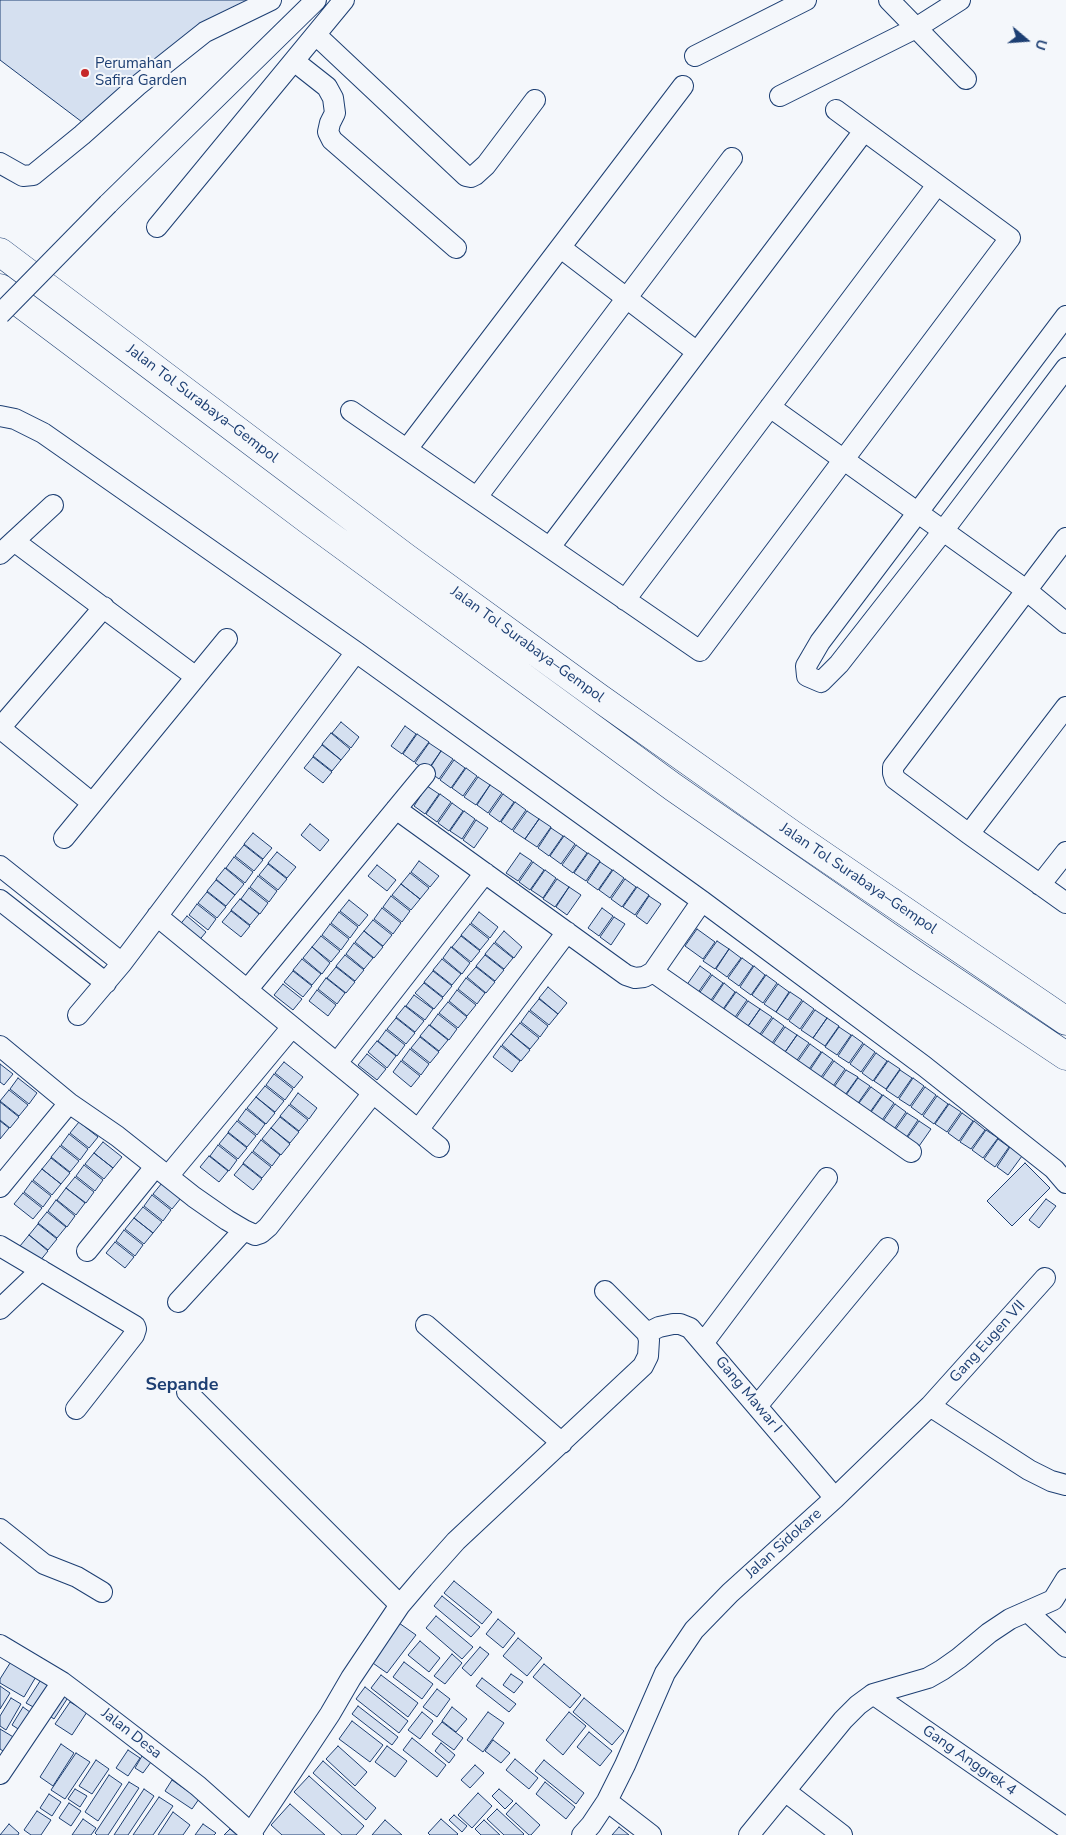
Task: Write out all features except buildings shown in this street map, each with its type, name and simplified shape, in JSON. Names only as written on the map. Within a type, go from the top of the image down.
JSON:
[{"type":"highway","name":"Jalan Tol Surabaya–Gempol","points":[[0,252],[404,557],[582,686],[793,835],[1066,1021]]},
{"type":"highway","name":"Jalan Tol Surabaya–Gempol","points":[[0,288],[311,522],[674,787],[902,946],[1066,1056]]},
{"type":"street","points":[[0,163],[23,176],[33,175],[82,136],[137,86],[205,32],[271,0]]},
{"type":"street","points":[[0,314],[108,204],[316,0]]},
{"type":"street","points":[[157,227],[344,0]]},
{"type":"street","points":[[695,56],[806,0]]},
{"type":"street","points":[[889,0],[966,79]]},
{"type":"street","points":[[780,96],[916,28],[960,0]]},
{"type":"street","points":[[316,35],[466,176],[471,177],[475,175],[486,165],[535,100]]},
{"type":"street","points":[[294,61],[327,88],[334,98],[335,113],[328,132],[332,140],[456,248]]},
{"type":"street","points":[[407,449],[683,86]]},
{"type":"street","points":[[351,411],[700,651],[1010,238],[836,110]]},
{"type":"street","points":[[550,547],[864,131]]},
{"type":"street","points":[[477,497],[732,158]]},
{"type":"street","points":[[625,600],[937,185]]},
{"type":"street","points":[[561,248],[697,352]]},
{"type":"street","points":[[1066,316],[820,642],[806,666],[807,676],[821,682],[839,664],[943,532],[1066,368]]},
{"type":"street","points":[[770,407],[1026,590],[1066,623]]},
{"type":"street","points":[[0,416],[15,419],[43,433],[356,652],[702,901],[932,1072],[1054,1169],[1066,1183]]},
{"type":"street","points":[[53,505],[7,547],[104,607],[196,677]]},
{"type":"street","points":[[1066,538],[893,767],[892,773],[895,779],[1066,903]]},
{"type":"street","points":[[92,803],[0,728],[104,607]]},
{"type":"street","points":[[64,838],[227,639]]},
{"type":"street","points":[[78,1015],[122,963],[356,652]]},
{"type":"street","points":[[969,834],[1066,707]]},
{"type":"street","points":[[247,990],[424,774]]},
{"type":"street","points":[[396,809],[626,975],[635,978],[644,977],[653,972],[702,901]]},
{"type":"street","points":[[1040,885],[1066,852]]},
{"type":"street","points":[[0,866],[122,963]]},
{"type":"street","points":[[337,1063],[485,873]]},
{"type":"street","points":[[0,900],[106,983]]},
{"type":"street","points":[[156,916],[439,1147]]},
{"type":"street","points":[[418,1130],[567,932]]},
{"type":"street","points":[[653,972],[911,1152]]},
{"type":"street","points":[[87,1251],[292,1027]]},
{"type":"street","points":[[0,1046],[69,1103],[117,1136],[194,1197],[244,1230],[255,1235],[268,1227],[373,1093]]},
{"type":"street","points":[[0,1186],[69,1103]]},
{"type":"street","points":[[704,1342],[827,1178]]},
{"type":"street","points":[[178,1302],[244,1230]]},
{"type":"street","points":[[0,1246],[131,1324],[136,1329],[134,1335],[76,1409]]},
{"type":"street","points":[[757,1406],[888,1248]]},
{"type":"street","points":[[0,1309],[41,1270]]},
{"type":"street","name":"Gang Eugen VII","points":[[930,1406],[1045,1278]]},
{"type":"street","points":[[252,1834],[330,1714],[351,1678],[400,1605],[456,1541],[643,1366],[648,1356],[649,1340],[647,1333],[605,1290]]},
{"type":"street","name":"Gang Mawar I","points":[[647,1333],[659,1327],[680,1324],[690,1328],[704,1342],[835,1498]]},
{"type":"street","points":[[426,1325],[562,1443]]},
{"type":"street","points":[[187,1392],[400,1605]]},
{"type":"street","points":[[930,1406],[1029,1470],[1051,1482],[1066,1485]]},
{"type":"street","name":"Jalan Sidokare","points":[[582,1835],[591,1826],[607,1801],[665,1674],[694,1630],[930,1406]]},
{"type":"street","points":[[0,1529],[44,1564],[90,1585]]},
{"type":"street","points":[[749,1835],[843,1720],[858,1705],[873,1694],[928,1678],[959,1658],[989,1633],[1010,1619],[1053,1600],[1065,1581]]},
{"type":"street","points":[[1028,1612],[1066,1647]]},
{"type":"street","name":"Jalan Desa","points":[[0,1645],[62,1682],[198,1786],[252,1834]]},
{"type":"street","points":[[0,1774],[62,1682]]},
{"type":"street","name":"Gang Anggrek 4","points":[[873,1694],[1066,1828]]},
{"type":"street","points":[[785,1791],[842,1835]]},
{"type":"street","points":[[607,1801],[651,1835]]},
{"type":"place","name":"Perumahan Safira Garden","points":[[85,73]]},
{"type":"district","name":"Sepande","points":[[182,1386]]}]
